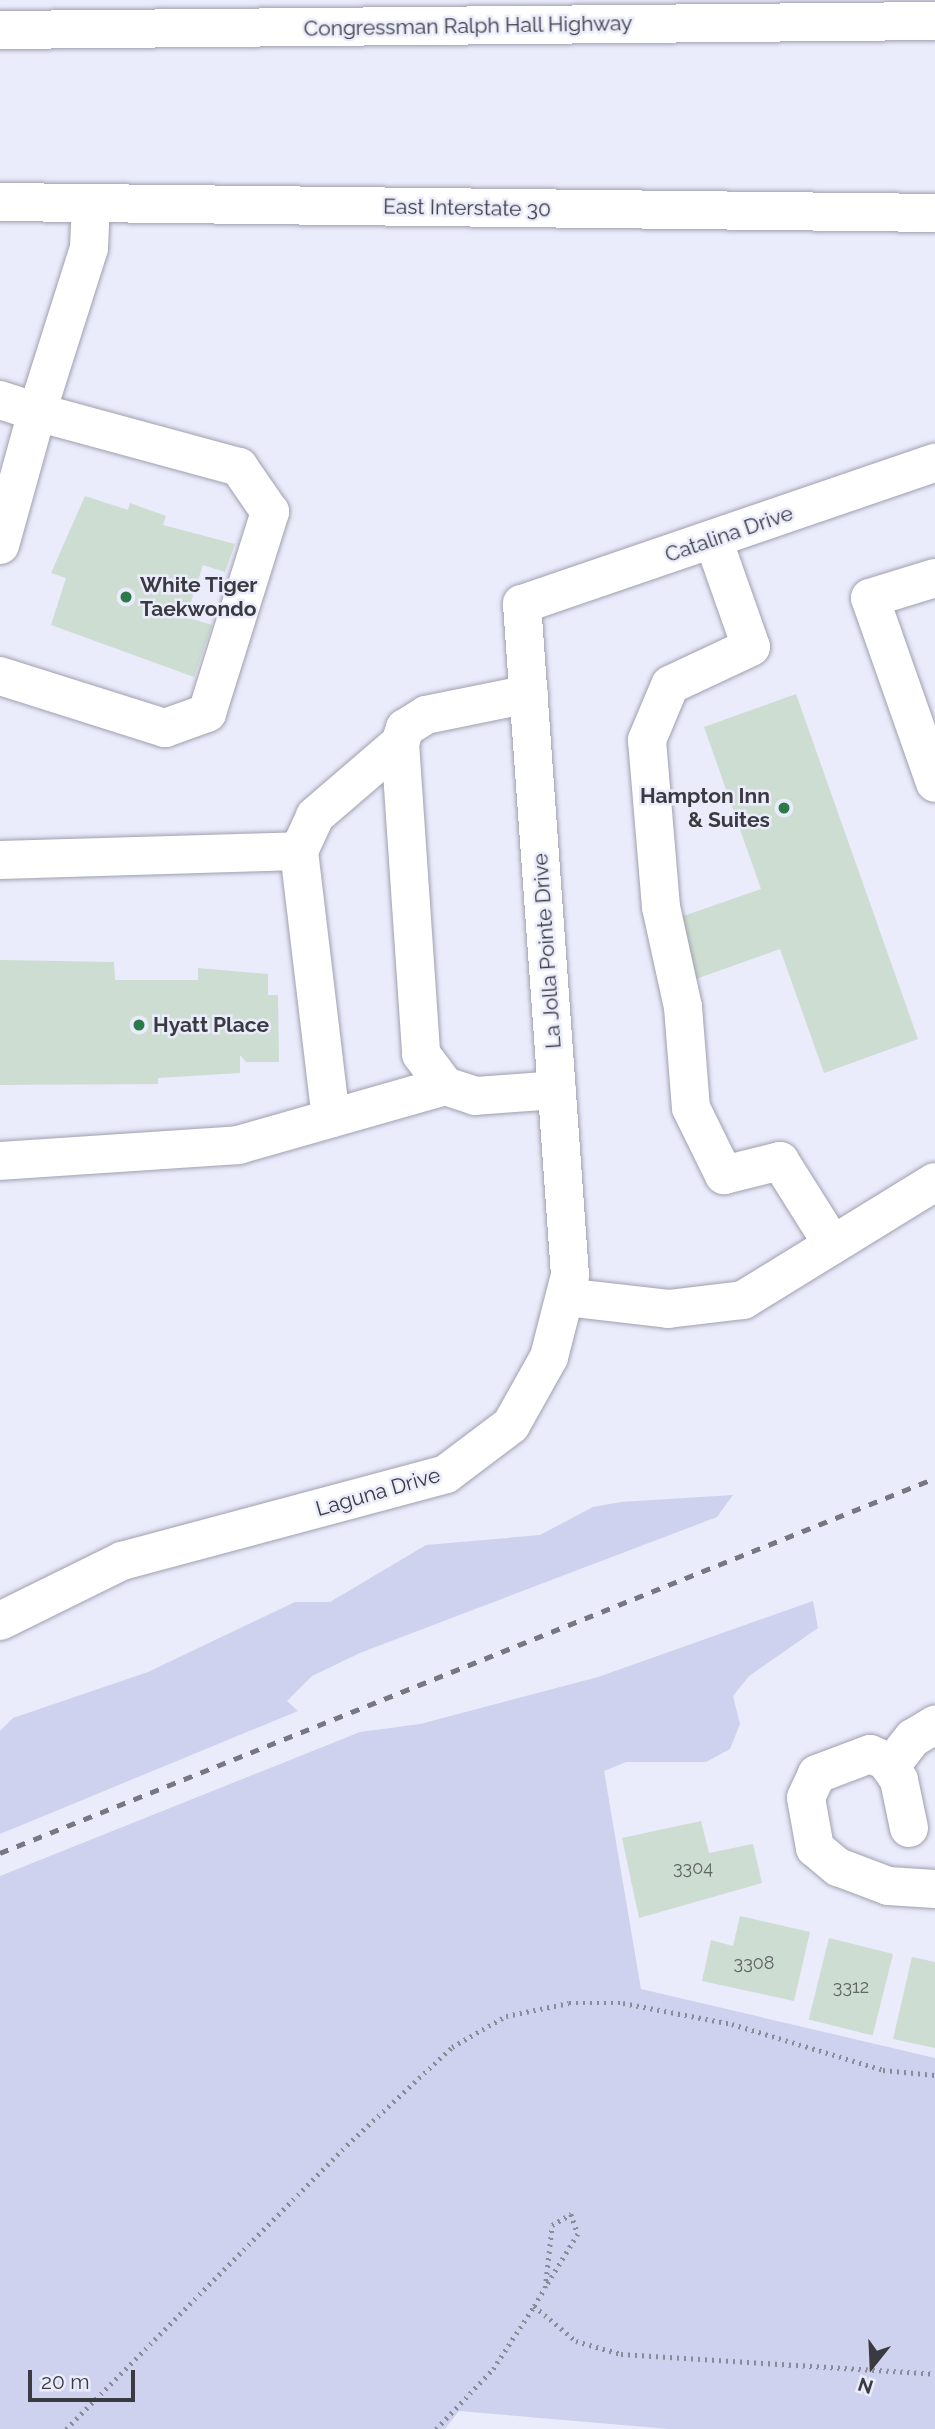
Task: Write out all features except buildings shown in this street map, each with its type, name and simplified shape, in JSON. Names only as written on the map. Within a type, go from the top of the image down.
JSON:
[{"type":"main road","name":"Congressman Ralph Hall Highway","points":[[0,30],[935,21]]},
{"type":"main road","name":"East Interstate 30","points":[[0,202],[935,213]]},
{"type":"main road","points":[[0,545],[37,412],[89,248],[91,204]]},
{"type":"main road","points":[[0,400],[239,467],[270,512],[207,713],[165,728],[0,676]]},
{"type":"main road","name":"Catalina Drive","points":[[522,604],[935,463]]},
{"type":"main road","points":[[713,539],[751,647],[670,685],[647,740],[661,907],[682,1007],[691,1108],[724,1175],[780,1161],[833,1245]]},
{"type":"main road","points":[[935,578],[870,598],[935,783]]},
{"type":"main road","name":"La Jolla Pointe Drive","points":[[522,604],[570,1275],[565,1297]]},
{"type":"main road","points":[[445,1086],[421,1054],[400,743],[405,728],[426,715],[529,694]]},
{"type":"main road","points":[[331,1118],[299,851],[316,816],[400,743]]},
{"type":"main road","points":[[0,860],[299,851]]},
{"type":"main road","points":[[0,1161],[238,1145],[445,1086],[475,1096],[557,1090]]},
{"type":"main road","points":[[565,1297],[628,1307],[710,1308],[743,1300],[935,1182]]},
{"type":"main road","name":"Laguna Drive","points":[[0,1621],[122,1561],[446,1474],[511,1425],[550,1357],[565,1297]]},
{"type":"main road","points":[[890,1767],[913,1738],[935,1725]]},
{"type":"main road","points":[[909,1828],[907,1801],[890,1767],[870,1754],[817,1774],[806,1798],[815,1848],[838,1867],[888,1886],[935,1889]]},
{"type":"path","points":[[66,2429],[347,2145],[452,2047],[506,2016],[569,2003],[623,2003],[732,2024],[883,2070],[935,2076]]},
{"type":"path","points":[[436,2429],[493,2368],[534,2306],[545,2288],[578,2234],[571,2214],[552,2225],[545,2288]]},
{"type":"path","points":[[534,2306],[576,2341],[621,2354],[935,2374]]},
{"type":"shaded area","points":[[733,1495],[717,1517],[360,1653],[312,1676],[287,1701],[298,1711],[0,1834],[0,1731],[13,1718],[148,1672],[295,1602],[330,1602],[426,1545],[540,1535],[593,1507],[621,1502]]},
{"type":"shaded area","points":[[813,1601],[818,1628],[749,1676],[733,1696],[740,1724],[730,1749],[706,1762],[626,1762],[604,1771],[641,1989],[935,2058],[935,2429],[669,2429],[459,2411],[445,2429],[0,2429],[0,1876],[360,1732],[420,1724],[598,1677]]},
{"type":"railway","points":[[0,1853],[935,1478]]},
{"type":"place","name":"White Tiger Taekwondo","points":[[126,597]]},
{"type":"place","name":"Hampton Inn & Suites","points":[[784,808]]},
{"type":"place","name":"Hyatt Place","points":[[139,1025]]}]
